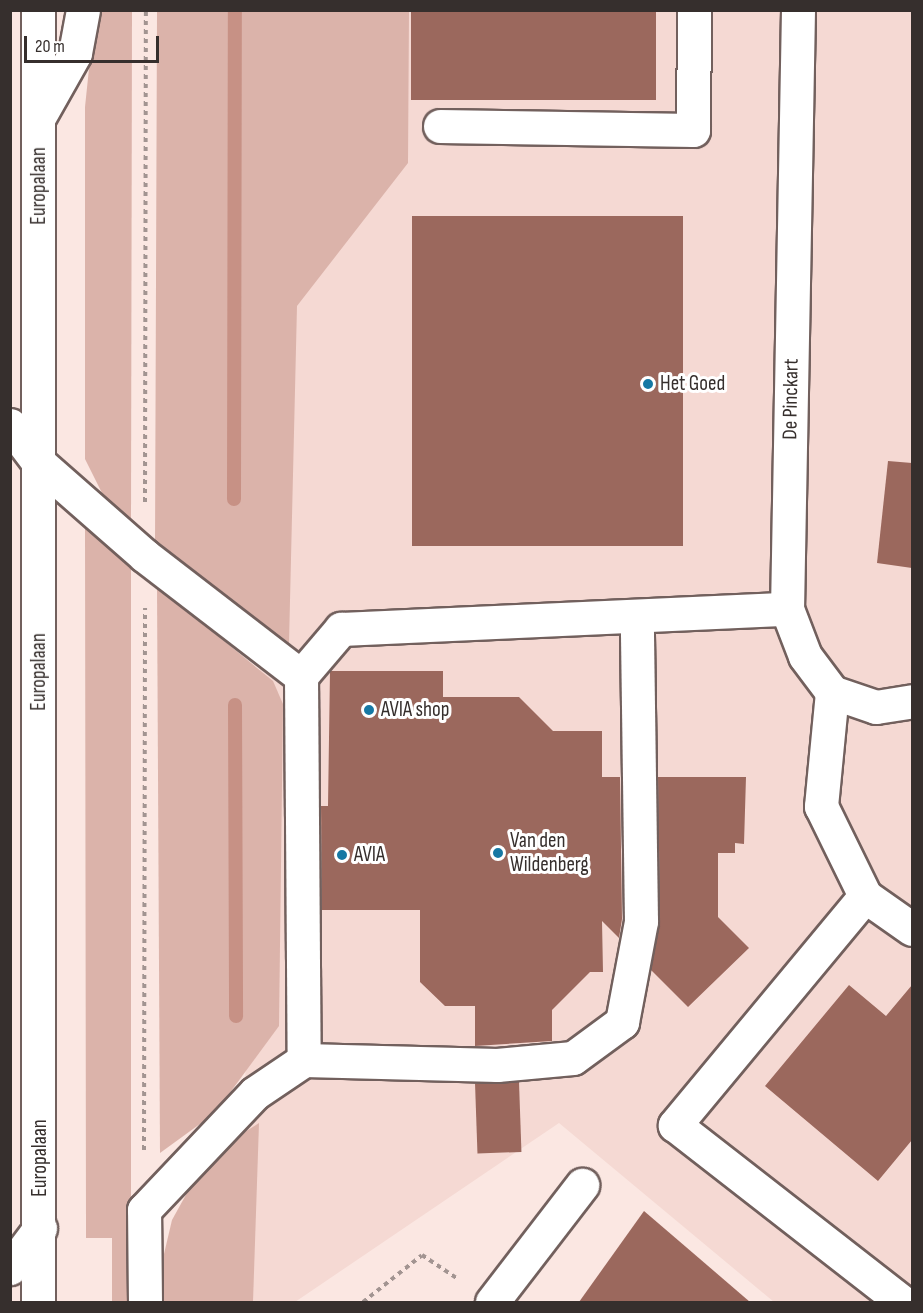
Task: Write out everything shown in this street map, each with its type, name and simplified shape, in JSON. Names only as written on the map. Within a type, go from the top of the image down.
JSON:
[{"type":"main road","name":"Europalaan","points":[[38,10],[40,1228],[38,1302]]},
{"type":"main road","name":"Europalaan","points":[[39,117],[75,53],[83,10]]},
{"type":"main road","points":[[440,126],[693,130],[694,10]]},
{"type":"main road","name":"De Pinckart","points":[[798,10],[787,609],[805,656],[832,692]]},
{"type":"main road","points":[[10,425],[38,462],[145,556],[301,676]]},
{"type":"main road","points":[[304,1060],[301,676],[341,629],[638,619],[787,609]]},
{"type":"main road","points":[[145,1302],[144,1210],[255,1093],[304,1060],[497,1065],[573,1058],[622,1022],[641,921],[638,619]]},
{"type":"main road","points":[[912,701],[876,707],[832,692],[821,806],[865,896],[912,928]]},
{"type":"main road","points":[[865,896],[675,1125],[902,1302]]},
{"type":"main road","points":[[491,1302],[582,1185]]},
{"type":"main road","name":"Europalaan","points":[[10,1268],[40,1228]]},
{"type":"path","points":[[363,1302],[422,1255],[491,1302]]},
{"type":"shaded area","points":[[95,11],[132,11],[131,520],[105,499],[85,459],[85,107]]},
{"type":"shaded area","points":[[157,11],[409,11],[408,163],[297,306],[289,643],[262,634],[155,547]]},
{"type":"shaded area","points":[[284,11],[912,11],[912,1302],[774,1302],[559,1123],[295,1302],[237,1302]]},
{"type":"shaded area","points":[[85,527],[131,562],[131,1302],[112,1302],[112,1238],[86,1238]]},
{"type":"shaded area","points":[[157,586],[273,681],[283,704],[279,1026],[215,1113],[160,1153]]},
{"type":"shaded area","points":[[259,1123],[253,1302],[164,1302],[164,1254],[172,1220],[193,1182],[227,1143]]},
{"type":"building","points":[[411,10],[656,10],[656,100],[411,100]]},
{"type":"building","points":[[412,216],[683,216],[683,546],[412,546]]},
{"type":"building","points":[[888,461],[912,463],[912,568],[877,563]]},
{"type":"building","points":[[330,671],[443,671],[443,697],[519,697],[553,731],[602,731],[602,777],[620,777],[622,919],[619,938],[602,921],[603,972],[590,972],[552,1010],[552,1041],[475,1046],[475,1006],[445,1006],[420,982],[420,910],[322,910],[321,806],[328,806]]},
{"type":"building","points":[[658,777],[746,777],[744,844],[735,843],[735,853],[718,853],[718,917],[749,948],[688,1007],[651,970],[660,921]]},
{"type":"building","points":[[849,985],[886,1016],[912,985],[912,1140],[878,1181],[765,1086]]},
{"type":"building","points":[[519,1082],[521,1152],[477,1153],[475,1084]]},
{"type":"building","points":[[644,1211],[693,1253],[750,1302],[579,1302]]},
{"type":"waterway","points":[[234,499],[235,10]]},
{"type":"waterway","points":[[235,705],[236,1016]]},
{"type":"place","name":"Het Goed","points":[[648,384]]},
{"type":"place","name":"AVIA shop","points":[[369,710]]},
{"type":"place","name":"Van den Wildenberg","points":[[498,853]]},
{"type":"place","name":"AVIA","points":[[342,855]]}]
